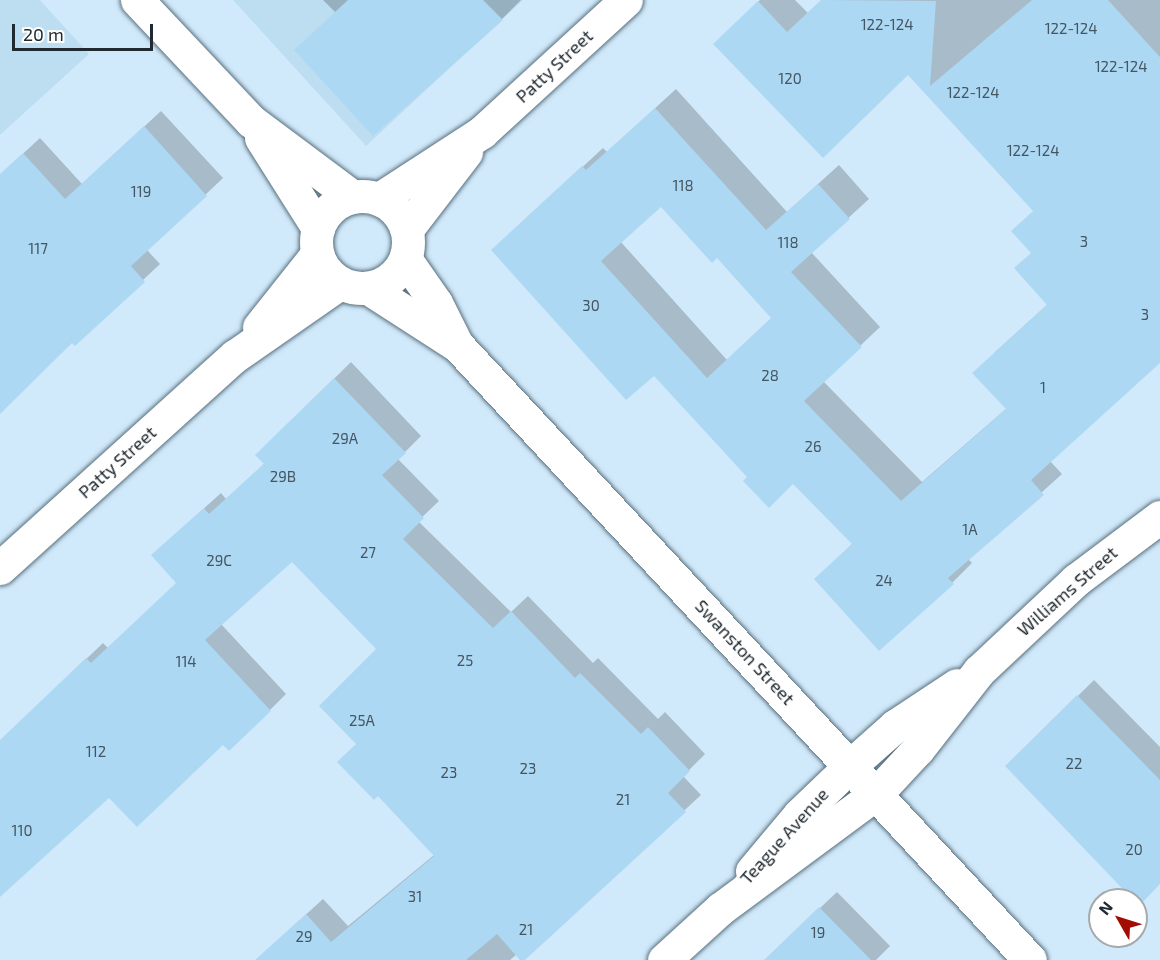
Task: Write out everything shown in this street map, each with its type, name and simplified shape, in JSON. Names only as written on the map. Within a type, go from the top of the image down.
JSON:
[{"type":"street","points":[[137,0],[251,121],[366,198],[401,216],[406,244],[390,279],[354,286],[330,276],[318,241],[251,121]]},
{"type":"street","name":"Patty Street","points":[[366,198],[482,132],[626,0]]},
{"type":"street","name":"Patty Street","points":[[406,244],[482,132]]},
{"type":"street","points":[[318,241],[338,203],[366,198]]},
{"type":"street","name":"Patty Street","points":[[235,356],[318,241]]},
{"type":"street","name":"Swanston Street","points":[[406,244],[458,346],[851,765],[1030,960]]},
{"type":"street","name":"Patty Street","points":[[0,568],[235,356],[354,286]]},
{"type":"street","name":"Swanston Street","points":[[354,286],[458,346]]},
{"type":"street","name":"Williams Street","points":[[877,793],[918,749],[979,671],[1076,580],[1160,517]]},
{"type":"street","name":"Williams Street","points":[[851,765],[895,726],[979,671]]},
{"type":"street","name":"Teague Avenue","points":[[720,909],[799,814],[851,765]]},
{"type":"street","name":"Teague Avenue","points":[[664,960],[720,909],[877,793]]},
{"type":"shaded area","points":[[0,0],[40,0],[89,54],[0,135]]},
{"type":"shaded area","points":[[233,0],[523,0],[366,146]]},
{"type":"building","points":[[348,0],[483,0],[503,20],[373,136],[294,50]]},
{"type":"building","points":[[821,0],[936,1],[930,86],[1032,0],[1108,0],[1160,57],[1160,363],[1031,480],[1044,495],[948,578],[954,584],[879,651],[814,579],[852,544],[793,484],[769,508],[743,481],[747,477],[654,376],[626,400],[491,250],[582,166],[586,170],[655,108],[766,230],[818,184],[850,219],[791,272],[862,347],[804,401],[901,501],[1006,409],[972,373],[1047,305],[1014,268],[1031,253],[1011,231],[1033,211],[908,75],[823,158],[713,44],[758,1],[787,32]],"holes":[[[661,207],[712,263],[717,258],[771,318],[707,378],[601,261]]]},
{"type":"building","points":[[144,126],[207,196],[131,266],[145,282],[75,346],[72,343],[0,414],[0,174],[23,153],[65,199]]},
{"type":"building","points":[[334,378],[406,453],[382,475],[424,518],[403,539],[493,628],[511,611],[575,678],[580,673],[641,734],[648,727],[690,771],[668,793],[686,812],[525,960],[520,960],[497,934],[466,960],[255,960],[306,914],[331,942],[434,856],[378,796],[374,800],[337,762],[356,744],[319,706],[376,649],[292,562],[205,640],[271,711],[229,751],[223,745],[137,827],[109,798],[0,897],[0,740],[86,658],[91,663],[176,583],[151,555],[204,508],[209,514],[264,464],[255,455]]},
{"type":"building","points":[[1077,695],[1160,780],[1160,884],[1148,897],[1148,888],[1122,888],[1005,766]]},
{"type":"building","points":[[819,907],[871,960],[764,960]]}]
